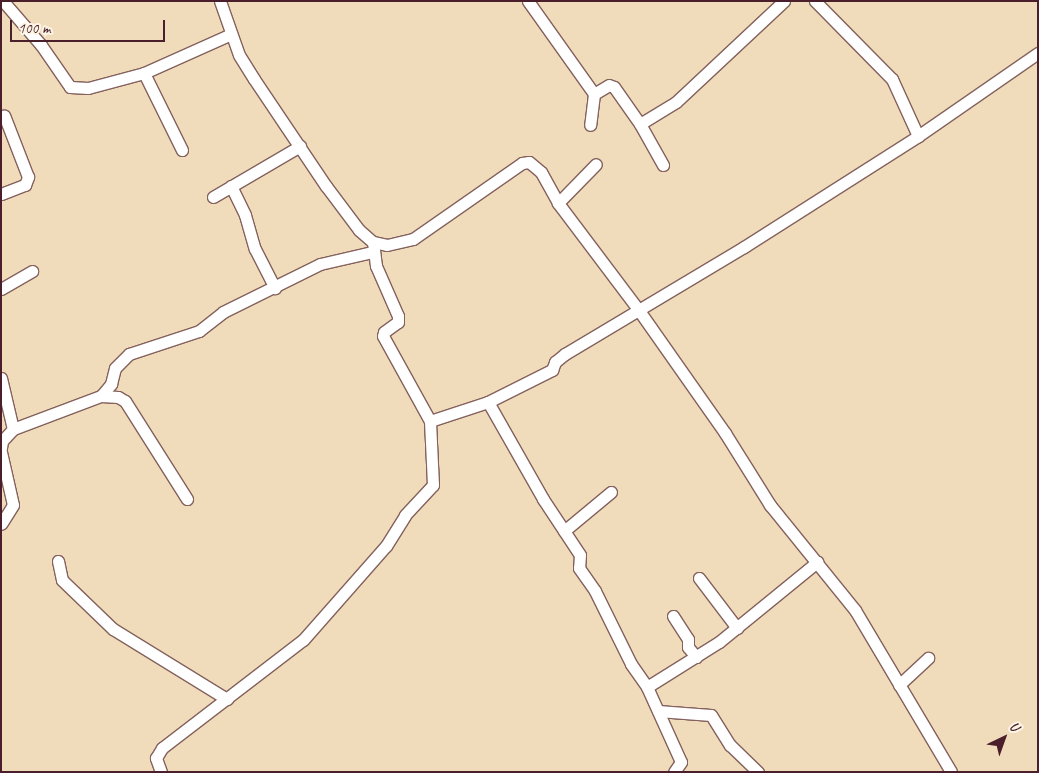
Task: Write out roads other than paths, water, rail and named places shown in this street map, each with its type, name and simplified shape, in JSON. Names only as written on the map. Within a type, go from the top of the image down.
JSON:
[{"type":"street","points":[[3,1],[41,44],[70,86],[88,88],[144,73],[231,34]]},
{"type":"street","points":[[161,772],[157,753],[303,640],[386,546],[405,515],[428,492],[434,479],[430,421],[384,336],[384,332],[398,322],[398,316],[373,247],[300,146],[239,55],[220,1]]},
{"type":"street","points":[[528,1],[594,94],[590,125]]},
{"type":"street","points":[[640,124],[676,102],[784,1]]},
{"type":"street","points":[[815,1],[892,79],[918,136]]},
{"type":"street","points":[[824,11],[832,1]]},
{"type":"street","points":[[430,421],[488,402],[552,370],[554,362],[564,354],[640,312],[918,136],[1036,57]]},
{"type":"street","points":[[144,73],[182,150]]},
{"type":"street","points":[[594,94],[612,85],[640,124],[663,165]]},
{"type":"street","points":[[1,194],[25,184],[28,177],[4,115]]},
{"type":"street","points":[[213,197],[300,146]]},
{"type":"street","points":[[101,396],[111,384],[115,368],[129,354],[199,331],[223,312],[275,288],[320,264],[373,247],[412,239],[522,163],[529,162],[541,172],[558,203],[640,312],[725,433],[770,505],[856,610],[951,772]]},
{"type":"street","points":[[558,203],[596,164]]},
{"type":"street","points":[[231,186],[275,288]]},
{"type":"street","points":[[1,289],[32,271]]},
{"type":"street","points":[[1,378],[13,429]]},
{"type":"street","points":[[1,448],[2,441],[13,429],[101,396],[112,396],[125,401],[187,499]]},
{"type":"street","points":[[488,402],[564,532],[580,555],[579,568],[591,583],[647,688],[681,762],[674,772]]},
{"type":"street","points":[[1,452],[12,505],[1,524]]},
{"type":"street","points":[[564,532],[611,492]]},
{"type":"street","points":[[58,561],[62,580],[113,629],[227,699]]},
{"type":"street","points":[[647,688],[696,658],[737,628],[817,562]]},
{"type":"street","points":[[699,578],[737,628]]},
{"type":"street","points":[[673,616],[688,639],[688,647],[696,658]]},
{"type":"street","points":[[899,685],[928,658]]},
{"type":"street","points":[[658,711],[711,715],[730,745],[758,772]]}]
